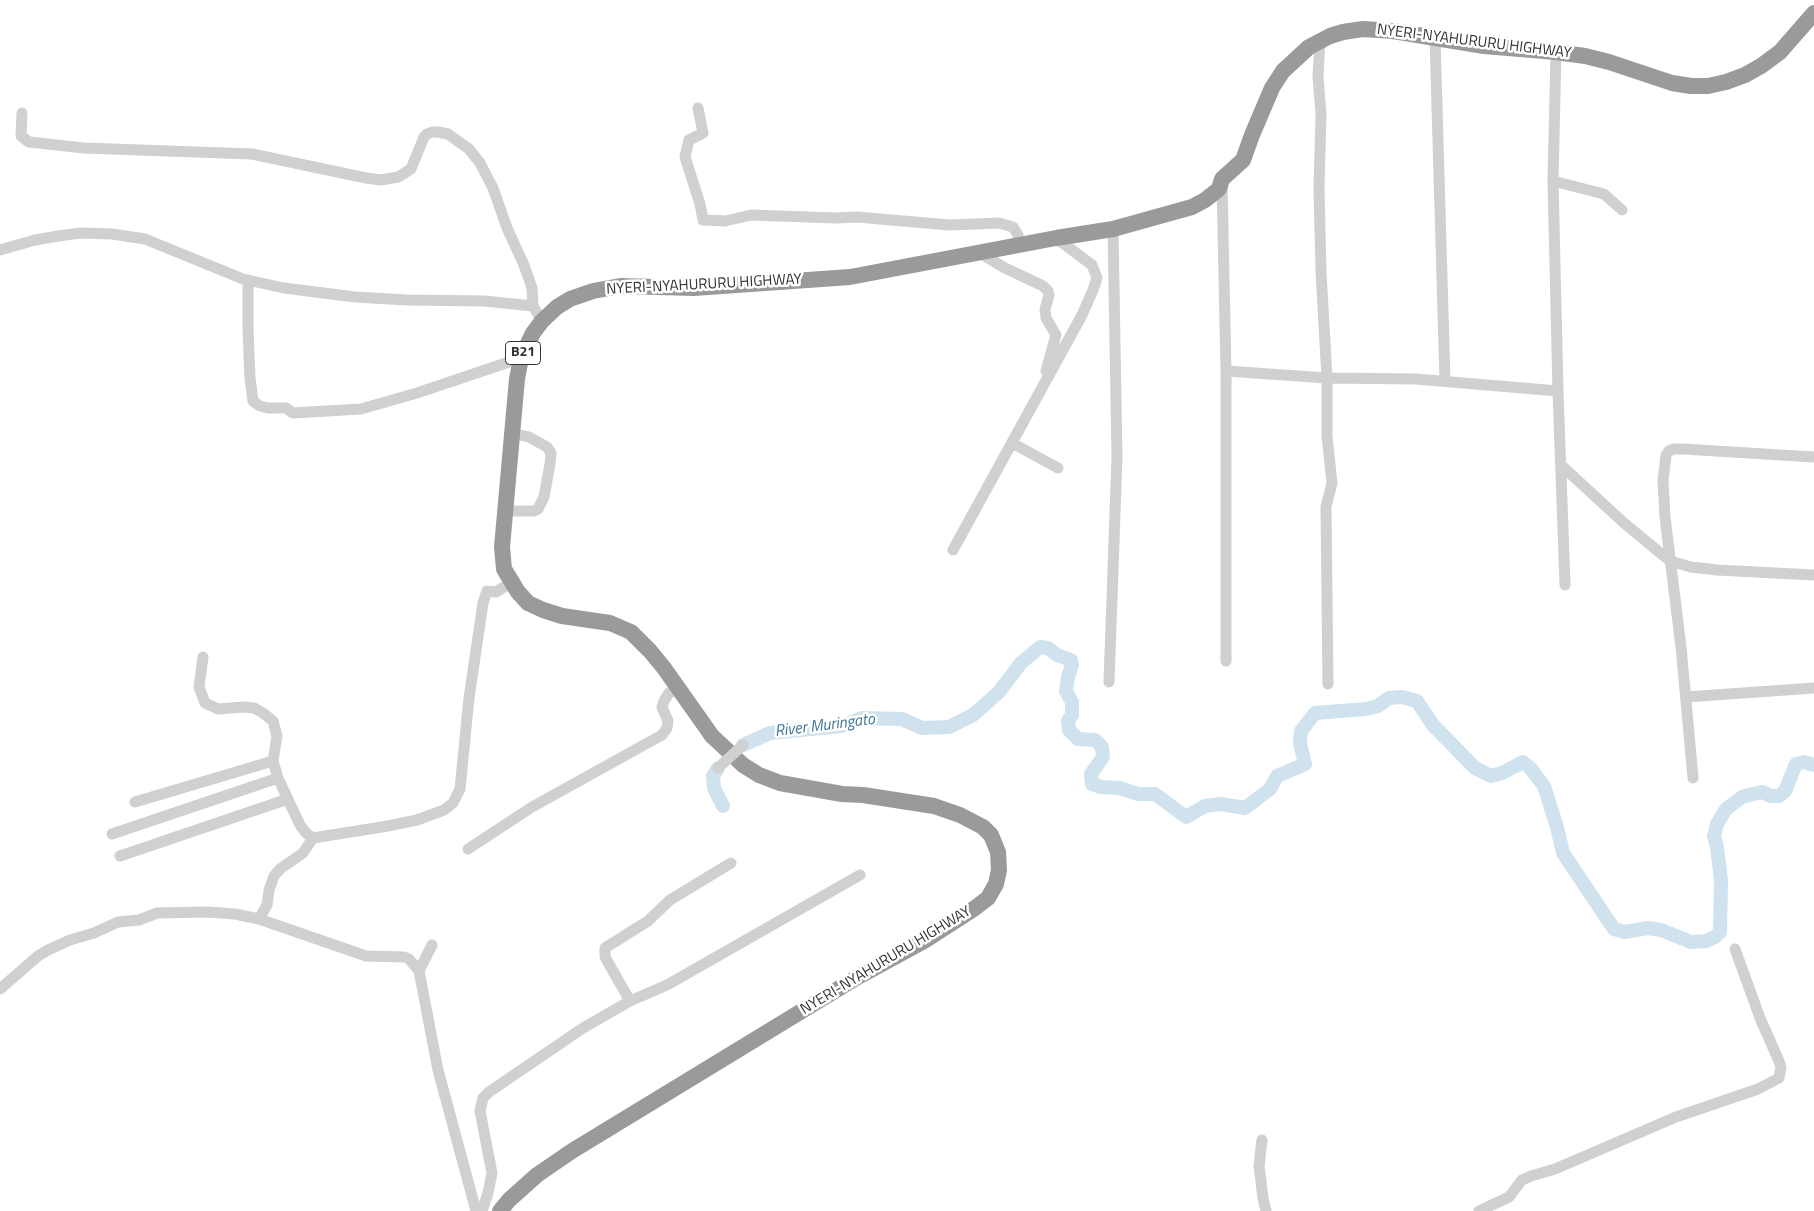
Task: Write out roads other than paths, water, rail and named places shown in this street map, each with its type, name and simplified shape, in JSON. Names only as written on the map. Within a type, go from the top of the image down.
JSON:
[{"type":"highway","name":"NYERI-NYAHURURU HIGHWAY","points":[[500,1211],[513,1196],[537,1175],[572,1151],[856,978],[954,922],[988,898],[996,884],[999,870],[996,844],[983,826],[975,821],[934,806],[863,795],[842,794],[780,783],[758,775],[742,765],[718,742],[650,650],[632,632],[610,624],[562,616],[543,610],[528,602],[504,569],[502,547],[511,433],[521,358],[533,332],[542,320],[570,299],[620,286],[694,288],[850,277],[1113,229],[1192,207],[1219,189],[1222,178],[1243,160],[1272,88],[1283,71],[1309,47],[1320,40],[1343,32],[1363,29],[1393,30],[1484,46],[1585,56],[1672,83],[1708,86],[1745,76],[1761,66],[1780,52],[1814,13]]},
{"type":"street","points":[[1435,38],[1445,381]]},
{"type":"street","points":[[1320,40],[1318,77],[1321,114],[1319,188],[1321,272],[1327,378],[1327,436],[1332,483],[1326,507],[1328,684]]},
{"type":"street","points":[[1556,52],[1553,181],[1565,585]]},
{"type":"street","points":[[698,108],[703,133],[689,140],[685,157],[700,204],[703,220],[725,221],[752,215],[857,217],[949,225],[999,223],[1013,227],[1018,235],[1019,245]]},
{"type":"street","points":[[22,113],[21,136],[29,142],[92,148],[252,154],[381,180],[398,177],[410,169],[424,137],[428,134],[432,132],[448,134],[469,149],[480,163],[494,188],[506,228],[532,288],[533,306],[542,320]]},
{"type":"street","points":[[1222,178],[1226,371],[1226,661]]},
{"type":"street","points":[[1553,181],[1604,194],[1622,210]]},
{"type":"street","points":[[1109,682],[1117,457],[1113,229]]},
{"type":"street","points":[[0,250],[35,240],[58,236],[81,233],[112,234],[145,239],[248,280],[284,288],[355,297],[484,301],[533,306]]},
{"type":"street","points":[[953,550],[1041,391],[1093,290],[1096,278],[1092,265],[1056,238]]},
{"type":"street","points":[[980,253],[1003,267],[1042,286],[1050,295],[1045,309],[1046,318],[1056,335],[1041,391]]},
{"type":"street","points":[[248,280],[250,378],[253,401],[260,406],[286,408],[293,414],[361,409],[417,393],[521,358]]},
{"type":"street","points":[[1226,371],[1327,378],[1445,381],[1558,390]]},
{"type":"street","points":[[505,510],[534,511],[538,509],[542,502],[551,453],[547,447],[529,437],[511,433]]},
{"type":"street","points":[[1012,443],[1058,468]]},
{"type":"street","points":[[1693,778],[1686,697],[1665,517],[1663,481],[1666,455],[1669,451],[1683,449],[1814,457]]},
{"type":"street","points":[[1560,465],[1624,523],[1670,561],[1691,567],[1717,570],[1814,575]]},
{"type":"street","points":[[259,919],[267,905],[268,890],[274,876],[280,869],[303,853],[314,838],[417,820],[444,810],[453,804],[460,789],[470,689],[483,602],[487,591],[496,592],[512,582]]},
{"type":"street","points":[[203,657],[199,688],[205,703],[218,709],[254,708],[273,721],[277,736],[273,761],[278,778],[303,829],[314,838]]},
{"type":"street","points":[[1686,697],[1814,688]]},
{"type":"street","points":[[468,849],[532,808],[662,735],[667,728],[668,721],[662,707],[664,701],[669,693],[678,689]]},
{"type":"street","points":[[718,768],[744,745]]},
{"type":"street","points":[[135,802],[273,761]]},
{"type":"street","points":[[112,834],[278,778]]},
{"type":"street","points":[[120,856],[288,799]]},
{"type":"street","points":[[630,1001],[605,957],[605,948],[648,921],[670,900],[731,863]]},
{"type":"street","points":[[482,1211],[492,1173],[480,1111],[483,1098],[488,1092],[582,1028],[630,1001],[667,985],[860,875]]},
{"type":"street","points":[[0,989],[38,956],[70,940],[94,933],[118,922],[139,920],[157,913],[208,912],[235,914],[259,919],[366,956],[404,957],[414,963],[419,971],[438,1070],[476,1211]]},
{"type":"street","points":[[419,971],[432,945]]},
{"type":"street","points":[[1479,1211],[1509,1197],[1522,1180],[1544,1171],[1555,1169],[1676,1117],[1758,1089],[1780,1078],[1781,1067],[1760,1018],[1735,950]]},
{"type":"street","points":[[1262,1140],[1259,1168],[1266,1211]]},
{"type":"waterway","name":"River Muringato","points":[[743,745],[770,733],[842,726],[862,718],[902,719],[922,728],[949,727],[973,715],[999,692],[1021,663],[1040,647],[1048,648],[1057,655],[1071,660],[1072,665],[1066,691],[1072,702],[1072,715],[1068,721],[1069,730],[1078,739],[1095,740],[1102,747],[1103,757],[1091,774],[1092,784],[1101,787],[1119,788],[1138,794],[1155,794],[1186,817],[1205,806],[1221,804],[1245,808],[1270,789],[1277,776],[1305,764],[1300,743],[1301,731],[1315,713],[1366,709],[1378,706],[1389,698],[1402,697],[1417,701],[1433,725],[1475,768],[1491,776],[1502,773],[1523,762],[1531,769],[1544,786],[1563,853],[1614,929],[1625,932],[1648,928],[1661,930],[1691,942],[1706,941],[1715,937],[1720,932],[1721,881],[1714,836],[1717,824],[1726,809],[1742,797],[1749,795],[1762,792],[1771,796],[1779,796],[1785,791],[1796,764],[1804,762],[1814,765]]},
{"type":"waterway","points":[[718,768],[713,776],[714,788],[723,806]]}]
